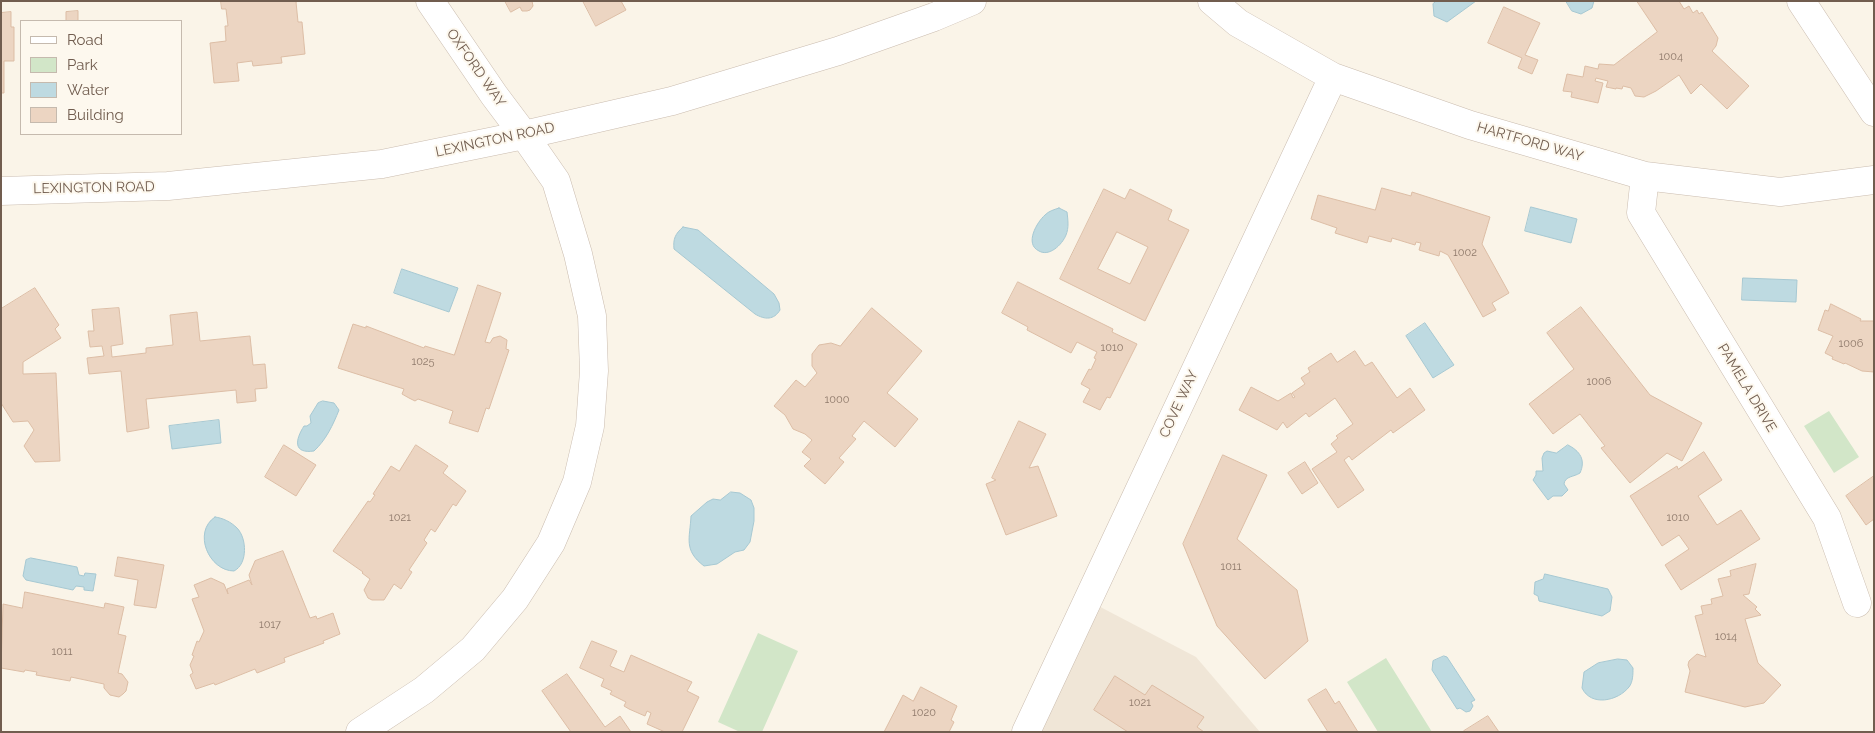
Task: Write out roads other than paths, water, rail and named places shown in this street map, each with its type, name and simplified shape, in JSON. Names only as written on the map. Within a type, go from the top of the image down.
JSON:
[{"type":"street","name":"OXFORD WAY","points":[[360,732],[424,690],[473,649],[515,599],[551,543],[577,482],[590,426],[594,371],[592,316],[578,254],[556,181],[430,1]]},
{"type":"street","name":"LEXINGTON ROAD","points":[[1,191],[168,186],[382,164],[524,135],[681,99],[838,51],[934,17],[972,1]]},
{"type":"street","name":"HARTFORD WAY","points":[[1212,1],[1238,23],[1333,77],[1470,125],[1644,176],[1780,192],[1874,180]]},
{"type":"street","points":[[1800,1],[1874,112]]},
{"type":"street","name":"COVE WAY","points":[[1026,732],[1333,77]]},
{"type":"street","name":"PAMELA DRIVE","points":[[1644,176],[1640,213],[1827,518],[1856,602]]},
{"type":"water","points":[[1437,1],[1476,1],[1447,22],[1434,16],[1433,4]]},
{"type":"water","points":[[1566,1],[1594,1],[1592,8],[1581,14],[1572,11]]},
{"type":"water","points":[[1531,207],[1577,219],[1571,243],[1525,231]]},
{"type":"water","points":[[1059,208],[1067,212],[1068,227],[1066,235],[1062,243],[1055,249],[1047,252],[1039,251],[1032,243],[1033,233],[1042,218]]},
{"type":"water","points":[[683,227],[698,230],[774,294],[779,303],[780,310],[778,313],[769,318],[755,314],[674,249],[675,237]]},
{"type":"water","points":[[402,269],[458,288],[449,312],[394,293]]},
{"type":"water","points":[[1743,278],[1797,280],[1796,302],[1742,300]]},
{"type":"water","points":[[1425,323],[1454,365],[1433,378],[1406,336]]},
{"type":"water","points":[[323,401],[334,403],[339,410],[337,416],[329,432],[314,451],[302,450],[298,445],[299,436],[304,426],[311,423],[310,416],[318,403]]},
{"type":"water","points":[[219,420],[221,443],[172,449],[169,426]]},
{"type":"water","points":[[1568,445],[1581,456],[1582,468],[1580,473],[1566,479],[1564,484],[1568,490],[1562,496],[1553,496],[1548,500],[1533,480],[1536,471],[1543,471],[1542,458],[1544,453],[1547,451],[1556,453]]},
{"type":"water","points":[[731,492],[740,493],[751,500],[754,508],[754,521],[750,542],[744,550],[735,552],[717,564],[704,566],[697,560],[690,549],[691,516],[707,502],[713,499],[720,500]]},
{"type":"water","points":[[215,517],[224,519],[232,524],[243,538],[244,557],[239,568],[234,571],[217,565],[206,550],[205,532],[208,524]]},
{"type":"water","points":[[31,558],[77,567],[79,575],[84,576],[85,573],[96,574],[93,591],[84,590],[84,587],[76,586],[73,590],[26,580],[23,576],[26,560]]},
{"type":"water","points":[[1545,574],[1608,589],[1612,597],[1610,611],[1602,616],[1539,601],[1538,596],[1534,594],[1535,582],[1543,579]]},
{"type":"water","points":[[1444,656],[1447,657],[1475,700],[1471,702],[1473,706],[1470,711],[1466,712],[1460,708],[1457,709],[1432,670],[1433,661]]},
{"type":"water","points":[[1618,659],[1627,660],[1633,668],[1629,687],[1618,696],[1605,700],[1598,700],[1586,694],[1582,688],[1584,672],[1598,663]]}]
